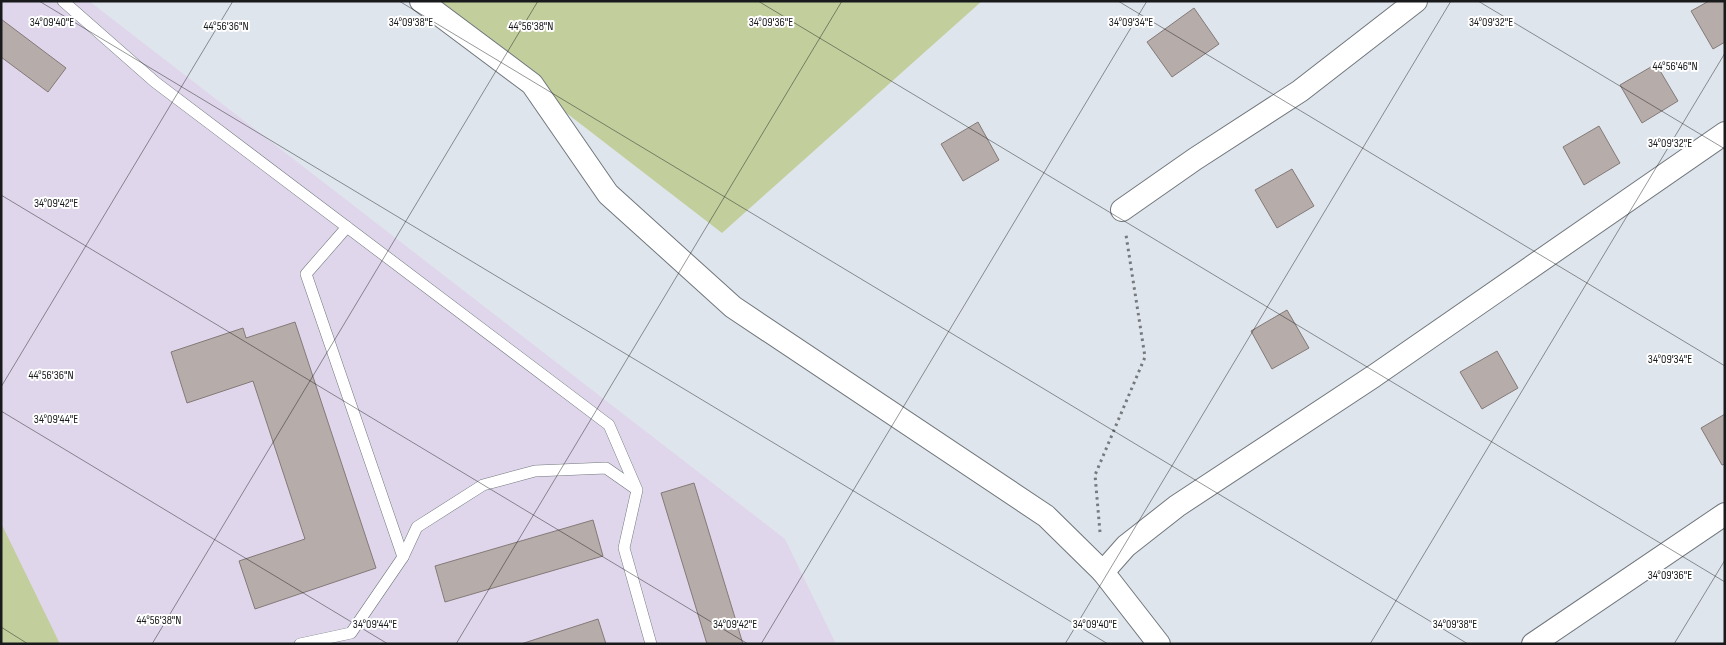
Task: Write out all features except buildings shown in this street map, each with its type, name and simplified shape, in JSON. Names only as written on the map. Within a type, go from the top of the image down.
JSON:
[{"type":"street","points":[[422,1],[532,84],[608,194],[733,307],[1046,516],[1103,572],[1158,644]]},
{"type":"street","points":[[1122,210],[1195,159],[1300,91],[1416,1]]},
{"type":"street","points":[[1103,572],[1126,546],[1177,506],[1374,376],[1725,133]]},
{"type":"street","points":[[1534,644],[1725,514]]},
{"type":"lane","points":[[63,1],[155,82],[609,425],[637,490],[624,548],[652,644]]},
{"type":"lane","points":[[347,227],[306,274],[403,557]]},
{"type":"lane","points":[[300,644],[351,633],[403,557],[418,527],[483,486],[536,471],[606,468],[637,490]]},
{"type":"path","points":[[1103,572],[1095,475],[1145,357],[1122,210]]},
{"type":"shaded area","points":[[1,1],[89,1],[785,539],[836,644],[1,644]]},
{"type":"green space","points":[[421,1],[982,1],[722,233]]},
{"type":"green space","points":[[1,523],[60,644],[1,644]]}]
